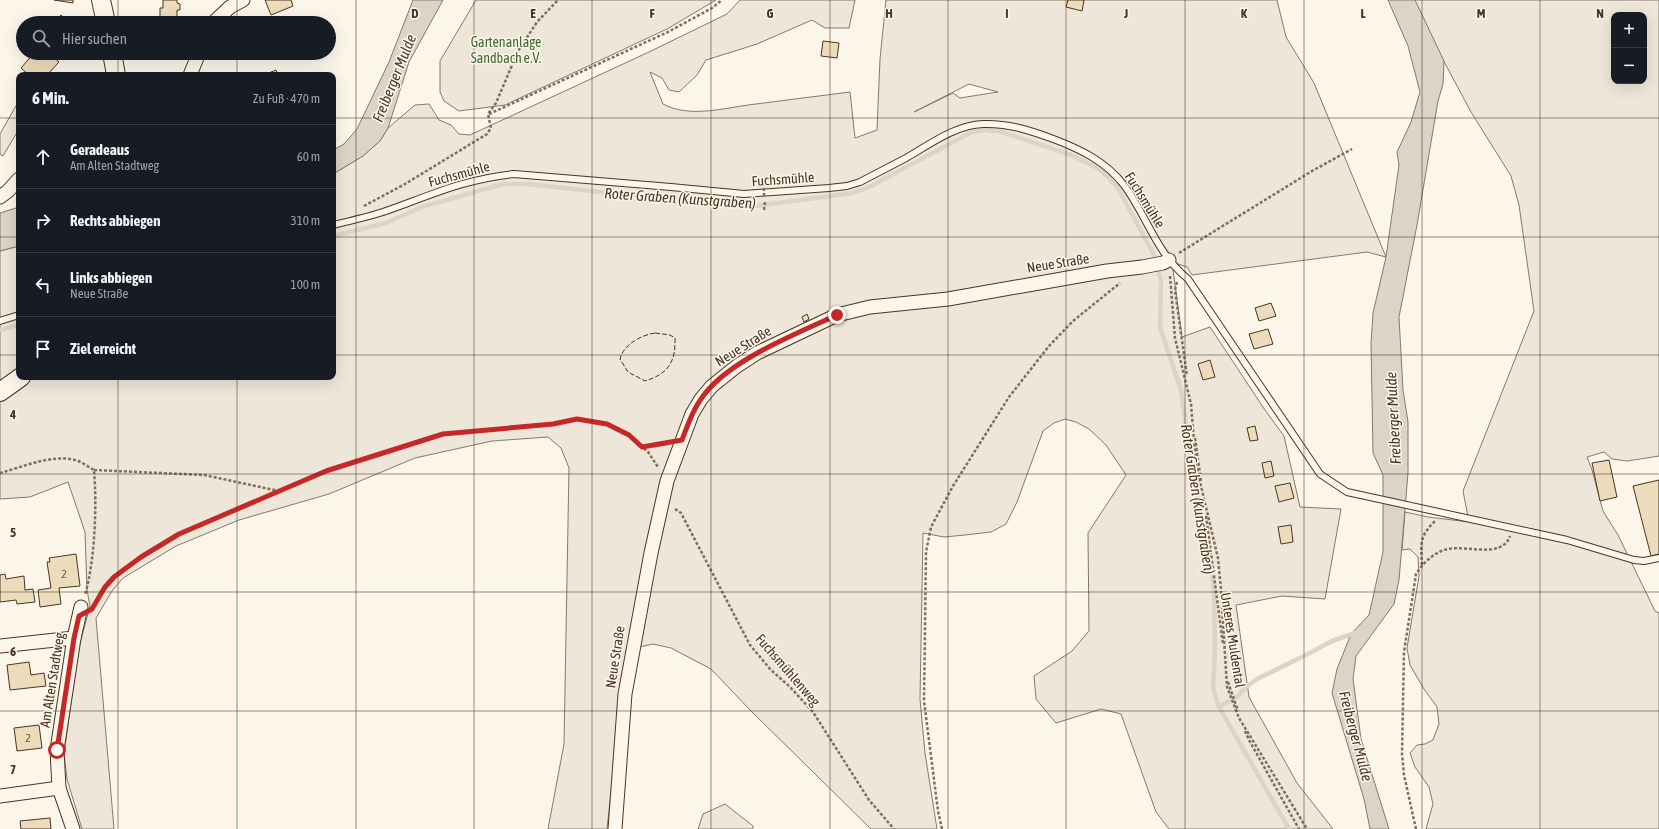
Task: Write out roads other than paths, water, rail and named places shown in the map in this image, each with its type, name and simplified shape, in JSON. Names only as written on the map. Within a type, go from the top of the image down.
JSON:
[{"type":"street","points":[[101,0],[104,16]]},
{"type":"street","points":[[220,16],[230,7],[243,0]]},
{"type":"street","points":[[113,60],[115,72]]},
{"type":"street","points":[[191,72],[196,60]]},
{"type":"street","points":[[0,197],[16,182]]},
{"type":"street","name":"Neue Straße","points":[[615,829],[625,694],[635,634],[662,500],[666,482],[692,414],[701,399],[712,386],[737,366],[758,353],[837,315],[870,307],[948,299],[1092,273],[1142,267],[1163,263],[1169,260]]},
{"type":"street","points":[[0,392],[17,380]]},
{"type":"street","name":"Am Alten Stadtweg","points":[[73,829],[59,788],[57,750],[74,638],[80,611]]},
{"type":"street","points":[[0,646],[74,638]]},
{"type":"street","points":[[0,796],[59,788]]},
{"type":"lane","name":"Fuchsmühle","points":[[336,224],[379,213],[463,183],[495,176],[514,174],[744,194],[766,194],[847,186],[860,182],[949,134],[968,126],[1000,124],[1018,127],[1071,146],[1095,158],[1115,175],[1125,186],[1169,260],[1188,279],[1320,474],[1347,492],[1363,496],[1567,540],[1634,560],[1644,561],[1659,558]]},
{"type":"lane","points":[[0,321],[16,317]]},
{"type":"water","name":"Freiberger Mulde","points":[[413,0],[443,0],[409,62],[388,128],[380,141],[363,156],[336,172],[336,148],[344,144],[357,129],[389,62]]},
{"type":"water","name":"Freiberger Mulde","points":[[1388,0],[1415,0],[1444,61],[1443,84],[1438,101],[1417,225],[1399,317],[1403,390],[1408,422],[1408,473],[1399,580],[1394,604],[1356,656],[1353,679],[1361,739],[1389,829],[1370,829],[1364,799],[1332,693],[1337,669],[1351,634],[1369,615],[1383,552],[1383,475],[1373,453],[1371,344],[1373,313],[1386,257],[1399,165],[1397,152],[1411,122],[1420,92],[1408,46]]},
{"type":"water","points":[[16,208],[16,247],[0,251],[0,213]]},
{"type":"waterway","name":"Roter Graben (Kunstgraben)","points":[[336,235],[386,223],[422,207],[503,184],[527,184],[694,202],[755,206],[852,193],[869,187],[970,133],[983,130],[999,131],[1071,155],[1096,167],[1118,188],[1155,257]]},
{"type":"waterway","name":"Roter Graben (Kunstgraben)","points":[[1159,273],[1161,281],[1160,327],[1181,390],[1194,482],[1211,563],[1214,594],[1215,649],[1213,688],[1219,707],[1289,829]]},
{"type":"waterway","name":"Roter Graben (Kunstgraben)","points":[[0,330],[16,326]]},
{"type":"waterway","points":[[1219,707],[1238,696],[1246,687],[1257,679],[1332,641],[1355,633]]},
{"type":"park label","name":"Gartenanlage Sandbach e.V.","points":[[506,50]]}]
